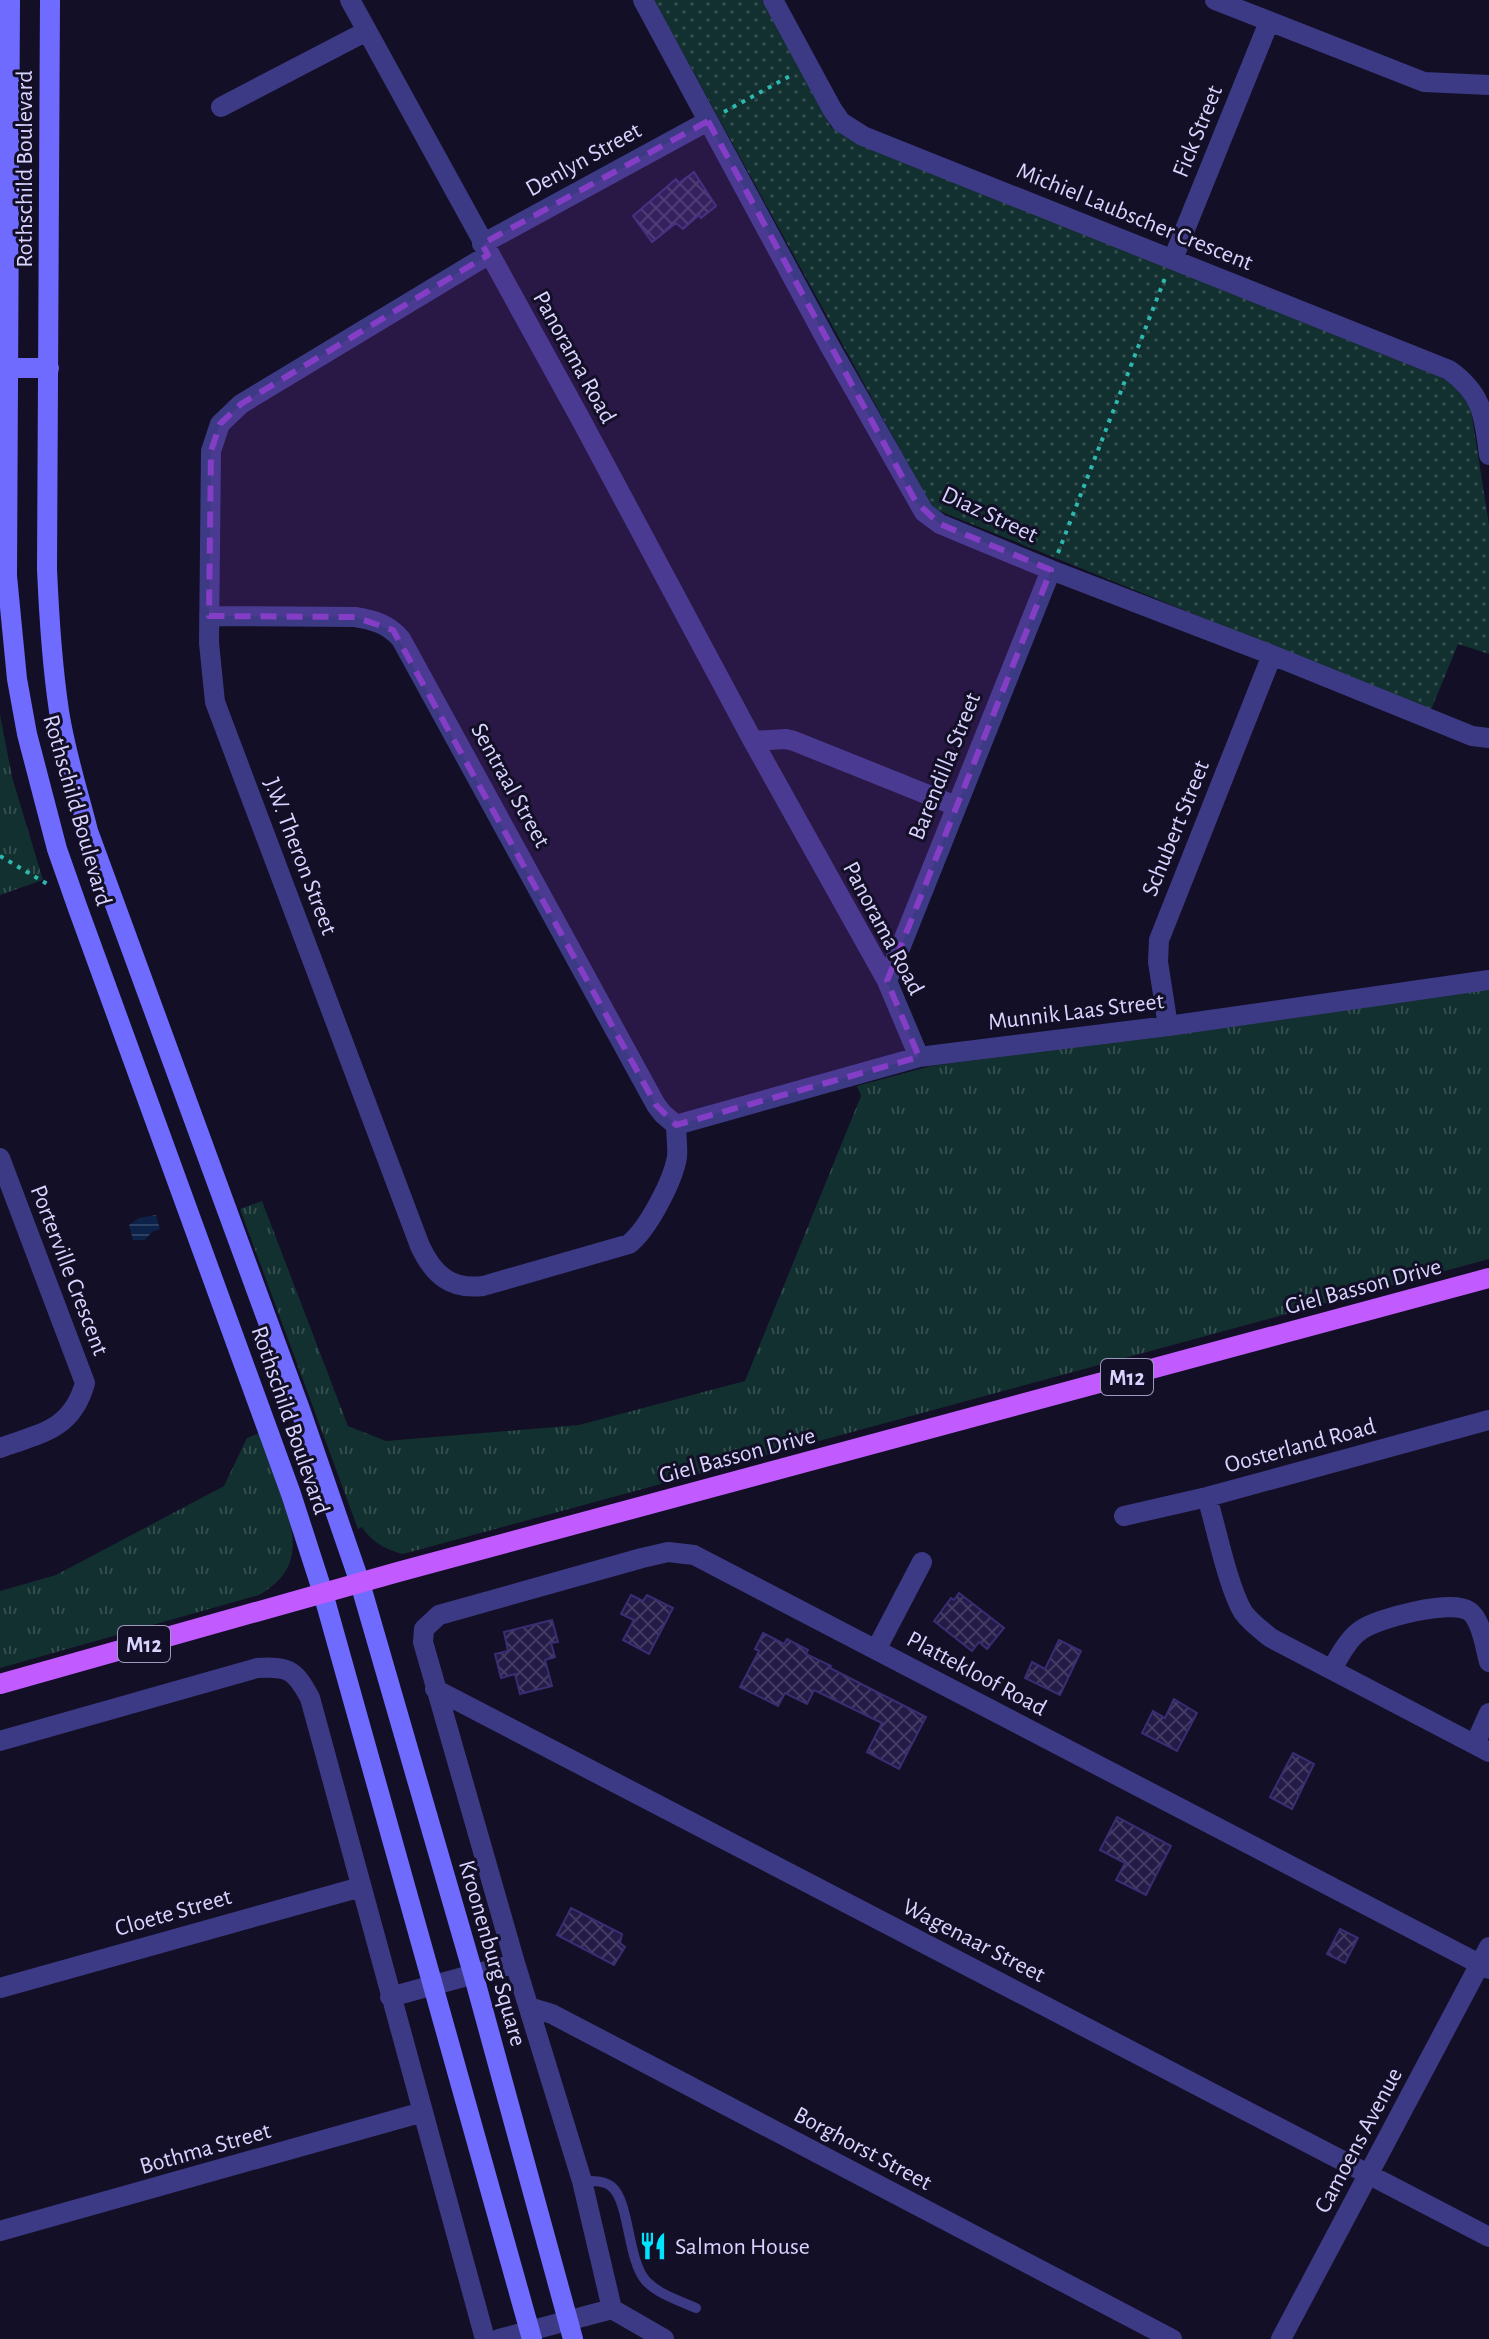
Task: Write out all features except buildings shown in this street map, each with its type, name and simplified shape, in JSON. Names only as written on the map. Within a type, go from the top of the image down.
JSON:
[{"type":"main road","name":"Giel Basson Drive","points":[[0,1684],[323,1593],[1489,1278]]},
{"type":"street","name":"Rothschild Boulevard","points":[[10,0],[5,368],[7,576],[17,679],[40,790],[77,906],[291,1494],[323,1593]]},
{"type":"street","name":"Rothschild Boulevard","points":[[50,0],[47,569],[59,713],[88,831],[291,1382],[360,1583]]},
{"type":"street","name":"Panorama Road","points":[[350,0],[887,981],[919,1057]]},
{"type":"street","name":"Diaz Street","points":[[643,0],[924,512],[940,524],[1051,570],[1472,736],[1489,738]]},
{"type":"street","name":"Michiel Laubscher Crescent","points":[[773,0],[841,122],[863,136],[1449,370],[1467,382],[1477,397],[1484,416],[1489,455]]},
{"type":"street","points":[[1215,0],[1424,82],[1489,85]]},
{"type":"street","name":"Fick Street","points":[[1173,259],[1269,22]]},
{"type":"street","points":[[221,107],[367,31]]},
{"type":"street","name":"Denlyn Street","points":[[485,249],[708,121]]},
{"type":"street","name":"J.W. Theron Street","points":[[485,249],[241,404],[220,424],[211,451],[209,616],[215,702],[420,1246],[438,1276],[461,1286],[483,1286],[629,1244],[651,1220],[666,1186],[677,1158],[676,1125]]},
{"type":"street","points":[[5,368],[49,368]]},
{"type":"street","name":"Barendilla Street","points":[[887,981],[1051,570]]},
{"type":"street","name":"Sentraal Street","points":[[209,616],[355,617],[370,619],[393,630],[401,639],[656,1105],[676,1125]]},
{"type":"street","name":"Schubert Street","points":[[1168,1026],[1158,962],[1159,940],[1272,655]]},
{"type":"street","points":[[753,741],[794,741],[956,806]]},
{"type":"street","name":"Munnik Laas Street","points":[[676,1125],[919,1057],[1168,1026],[1489,980]]},
{"type":"street","name":"Porterville Crescent","points":[[0,1158],[85,1383],[74,1411],[63,1422],[50,1430],[0,1448]]},
{"type":"street","name":"Oosterland Road","points":[[1124,1516],[1207,1497],[1489,1420]]},
{"type":"street","points":[[1207,1497],[1243,1612],[1271,1638],[1482,1748],[1489,1713]]},
{"type":"street","name":"Plattekloof Road","points":[[424,1629],[439,1615],[642,1558],[680,1552],[703,1559],[1486,1960]]},
{"type":"street","points":[[876,1650],[922,1562]]},
{"type":"street","name":"Kroonenburg Square","points":[[360,1583],[473,1973],[570,2330]]},
{"type":"street","points":[[323,1593],[530,2335]]},
{"type":"street","points":[[1332,1669],[1353,1637],[1364,1628],[1449,1607],[1469,1611],[1476,1618],[1489,1662]]},
{"type":"street","name":"Kroonenburg Square","points":[[424,1629],[423,1642],[435,1689],[582,2181],[612,2309]]},
{"type":"street","points":[[0,1741],[257,1668],[288,1669],[299,1678],[310,1698],[485,2339]]},
{"type":"street","name":"Wagenaar Street","points":[[435,1689],[1489,2237]]},
{"type":"street","name":"Cloete Street","points":[[0,1988],[361,1887]]},
{"type":"street","name":"Camoens Avenue","points":[[1281,2339],[1486,1960]]},
{"type":"street","points":[[390,1997],[515,1963]]},
{"type":"street","name":"Borghorst Street","points":[[529,2007],[552,2014],[1172,2339]]},
{"type":"street","name":"Bothma Street","points":[[0,2231],[423,2112]]},
{"type":"street","points":[[499,2339],[570,2330],[612,2309],[664,2339]]},
{"type":"lane","points":[[582,2181],[602,2182],[612,2187],[619,2197],[644,2279],[659,2291],[696,2308]]},
{"type":"path","points":[[708,121],[809,66]]},
{"type":"path","points":[[1051,570],[1173,259]]},
{"type":"path","points":[[0,856],[36,875],[77,906]]},
{"type":"highlighted area","points":[[708,121],[916,502],[940,524],[1051,570],[887,981],[919,1057],[676,1125],[656,1105],[393,630],[355,617],[209,616],[211,451],[220,424],[241,404],[488,255],[482,244]]},
{"type":"green space","points":[[654,0],[762,0],[831,127],[849,139],[1450,383],[1471,410],[1489,525],[1489,654],[1458,644],[1431,710],[932,508]]},
{"type":"green space","points":[[0,715],[12,777],[43,880],[0,895]]},
{"type":"green space","points":[[1489,989],[1489,1259],[403,1554],[381,1545],[362,1527],[358,1529],[240,1209],[262,1201],[348,1426],[386,1441],[579,1425],[745,1381],[861,1096],[857,1086],[931,1066]]},
{"type":"green space","points":[[260,1433],[286,1507],[292,1536],[290,1562],[274,1585],[259,1595],[0,1668],[0,1591],[56,1575],[224,1486],[247,1438]]},
{"type":"water","points":[[156,1215],[160,1229],[145,1240],[133,1240],[129,1225],[139,1218]]},
{"type":"place","name":"Salmon House","points":[[653,2246]]}]
